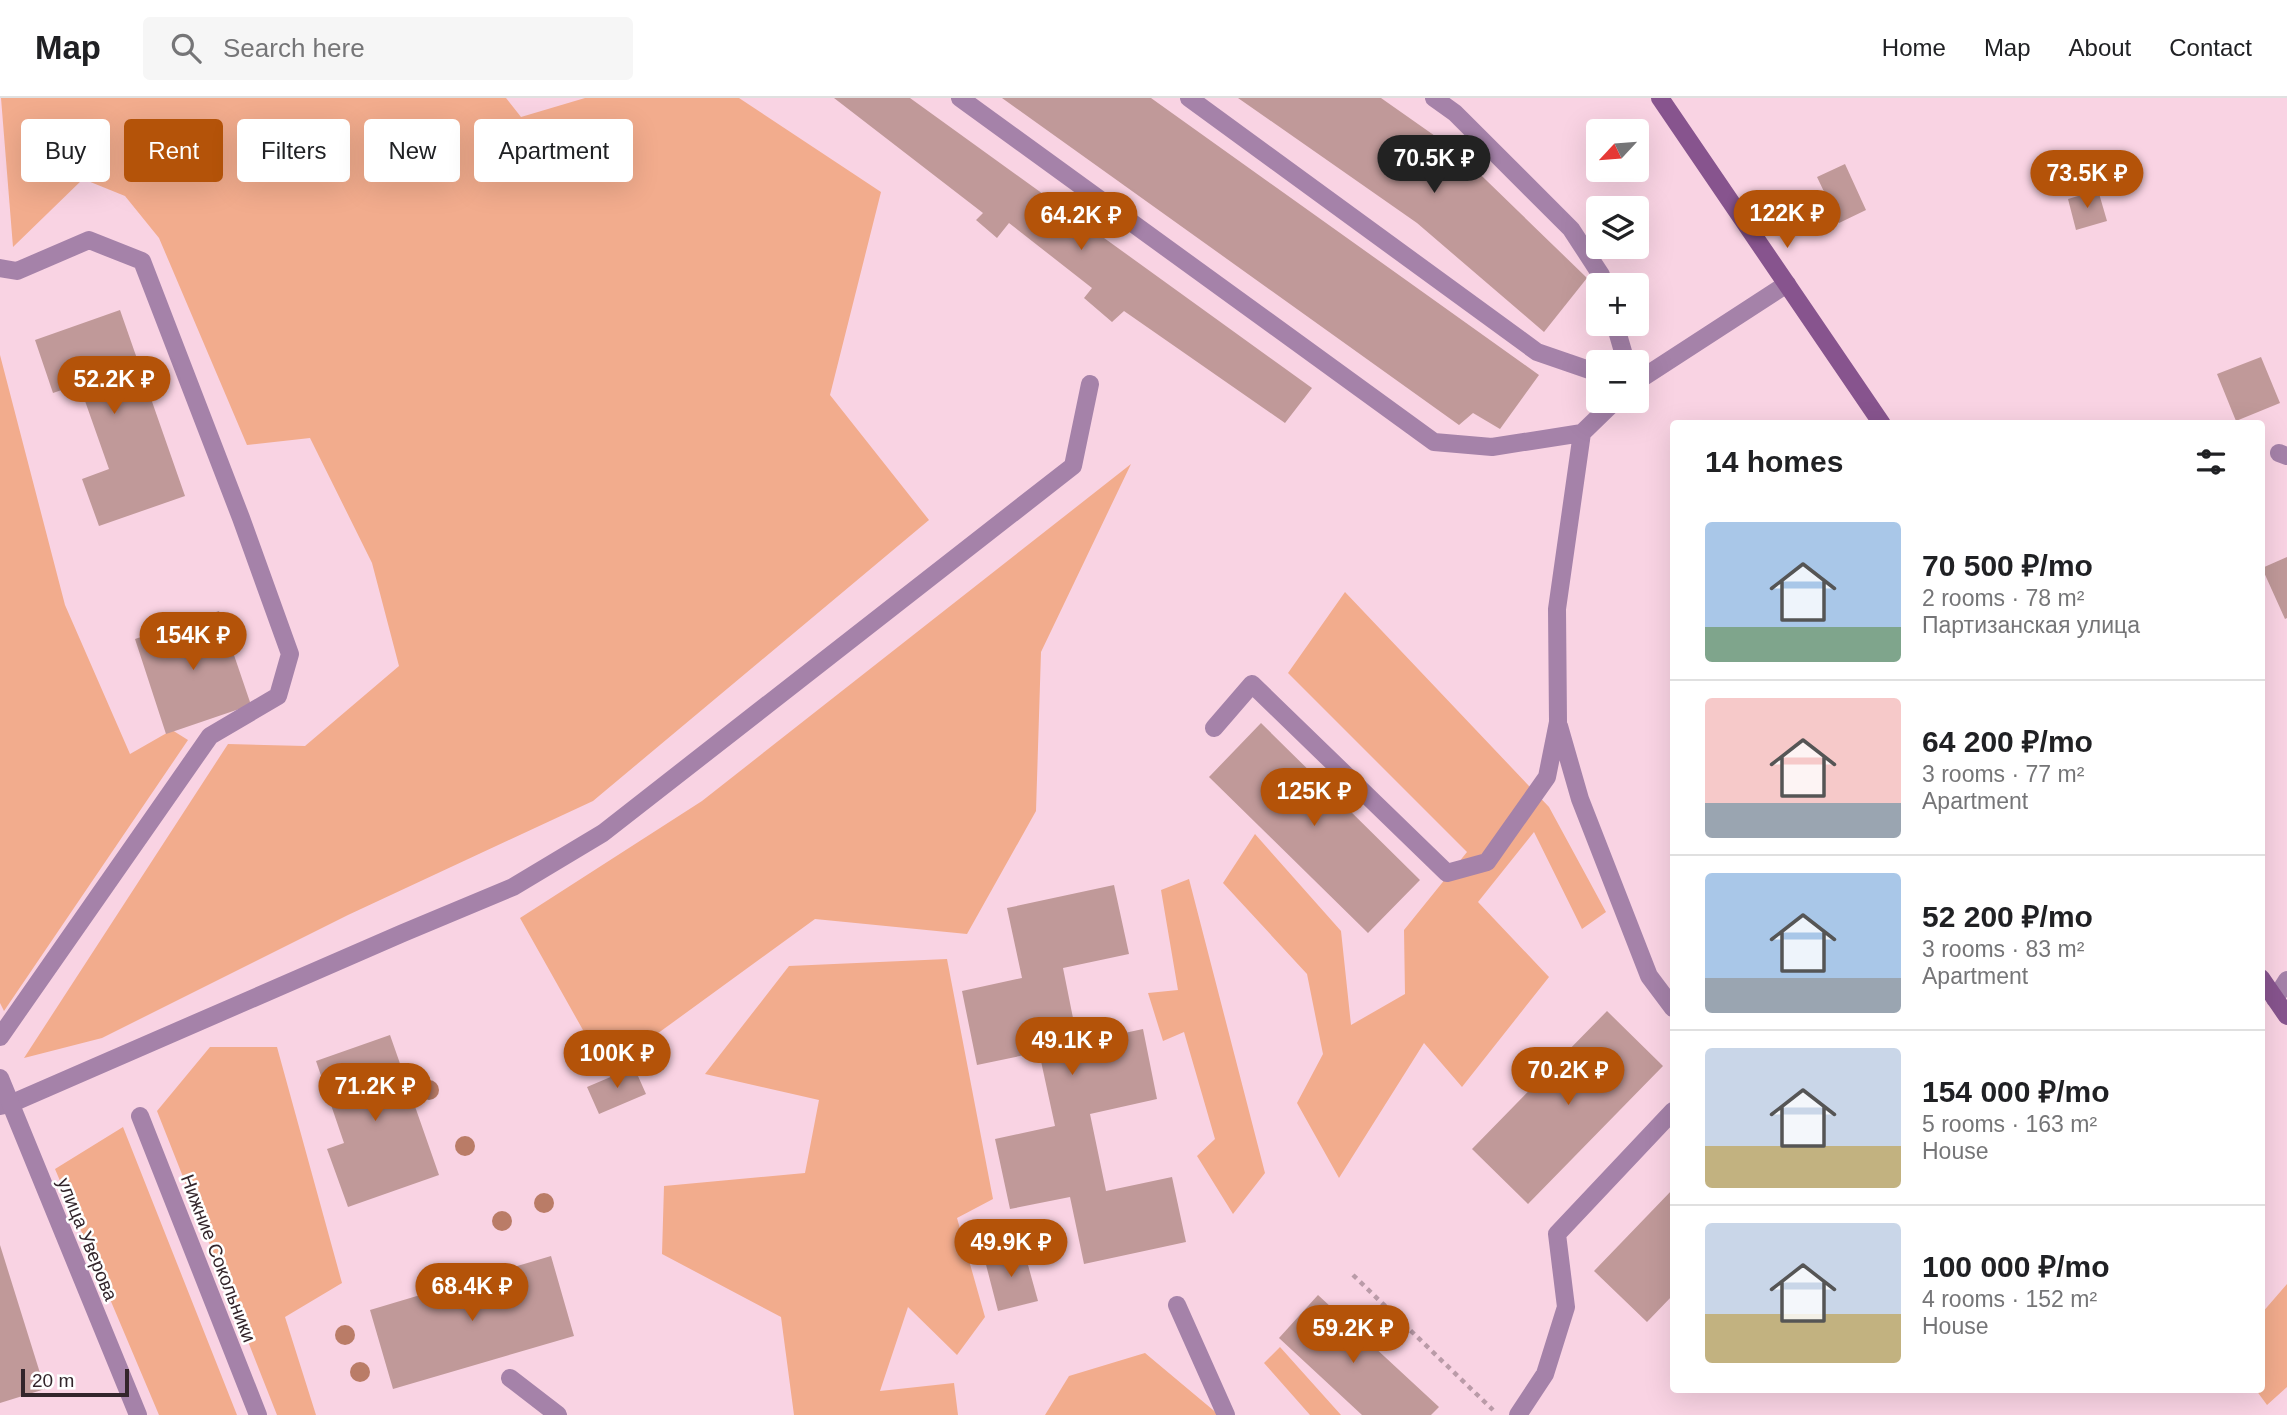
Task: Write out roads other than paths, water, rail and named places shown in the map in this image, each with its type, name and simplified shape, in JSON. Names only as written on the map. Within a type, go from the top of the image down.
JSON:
[{"type":"main road","points":[[1660,98],[1879,420]]},
{"type":"main road","points":[[2265,984],[2287,1016]]},
{"type":"street","points":[[960,98],[1434,442],[1492,447],[1582,433],[1603,413]]},
{"type":"street","points":[[1189,98],[1537,352],[1586,369]]},
{"type":"street","points":[[1434,98],[1455,113],[1571,229],[1600,273]]},
{"type":"street","points":[[0,268],[17,271],[89,240],[142,261],[290,654],[278,696],[210,736],[0,1037]]},
{"type":"street","points":[[1649,374],[1787,284]]},
{"type":"street","points":[[5,1105],[513,887],[603,833],[1073,466],[1090,384]]},
{"type":"street","points":[[1214,728],[1252,684],[1447,873],[1487,862],[1547,777],[1558,722],[1557,609],[1582,433]]},
{"type":"street","points":[[1558,722],[1580,799],[1649,976],[1670,1004]]},
{"type":"street","points":[[2275,999],[2287,981]]},
{"type":"street","name":"улица Уверова","points":[[0,1078],[5,1105],[138,1415]]},
{"type":"street","points":[[1518,1415],[1545,1374],[1566,1307],[1557,1234],[1670,1114]]},
{"type":"street","name":"Нижние Сокольники","points":[[140,1116],[258,1415]]},
{"type":"street","points":[[1177,1305],[1226,1415]]},
{"type":"street","points":[[510,1378],[558,1415]]}]
